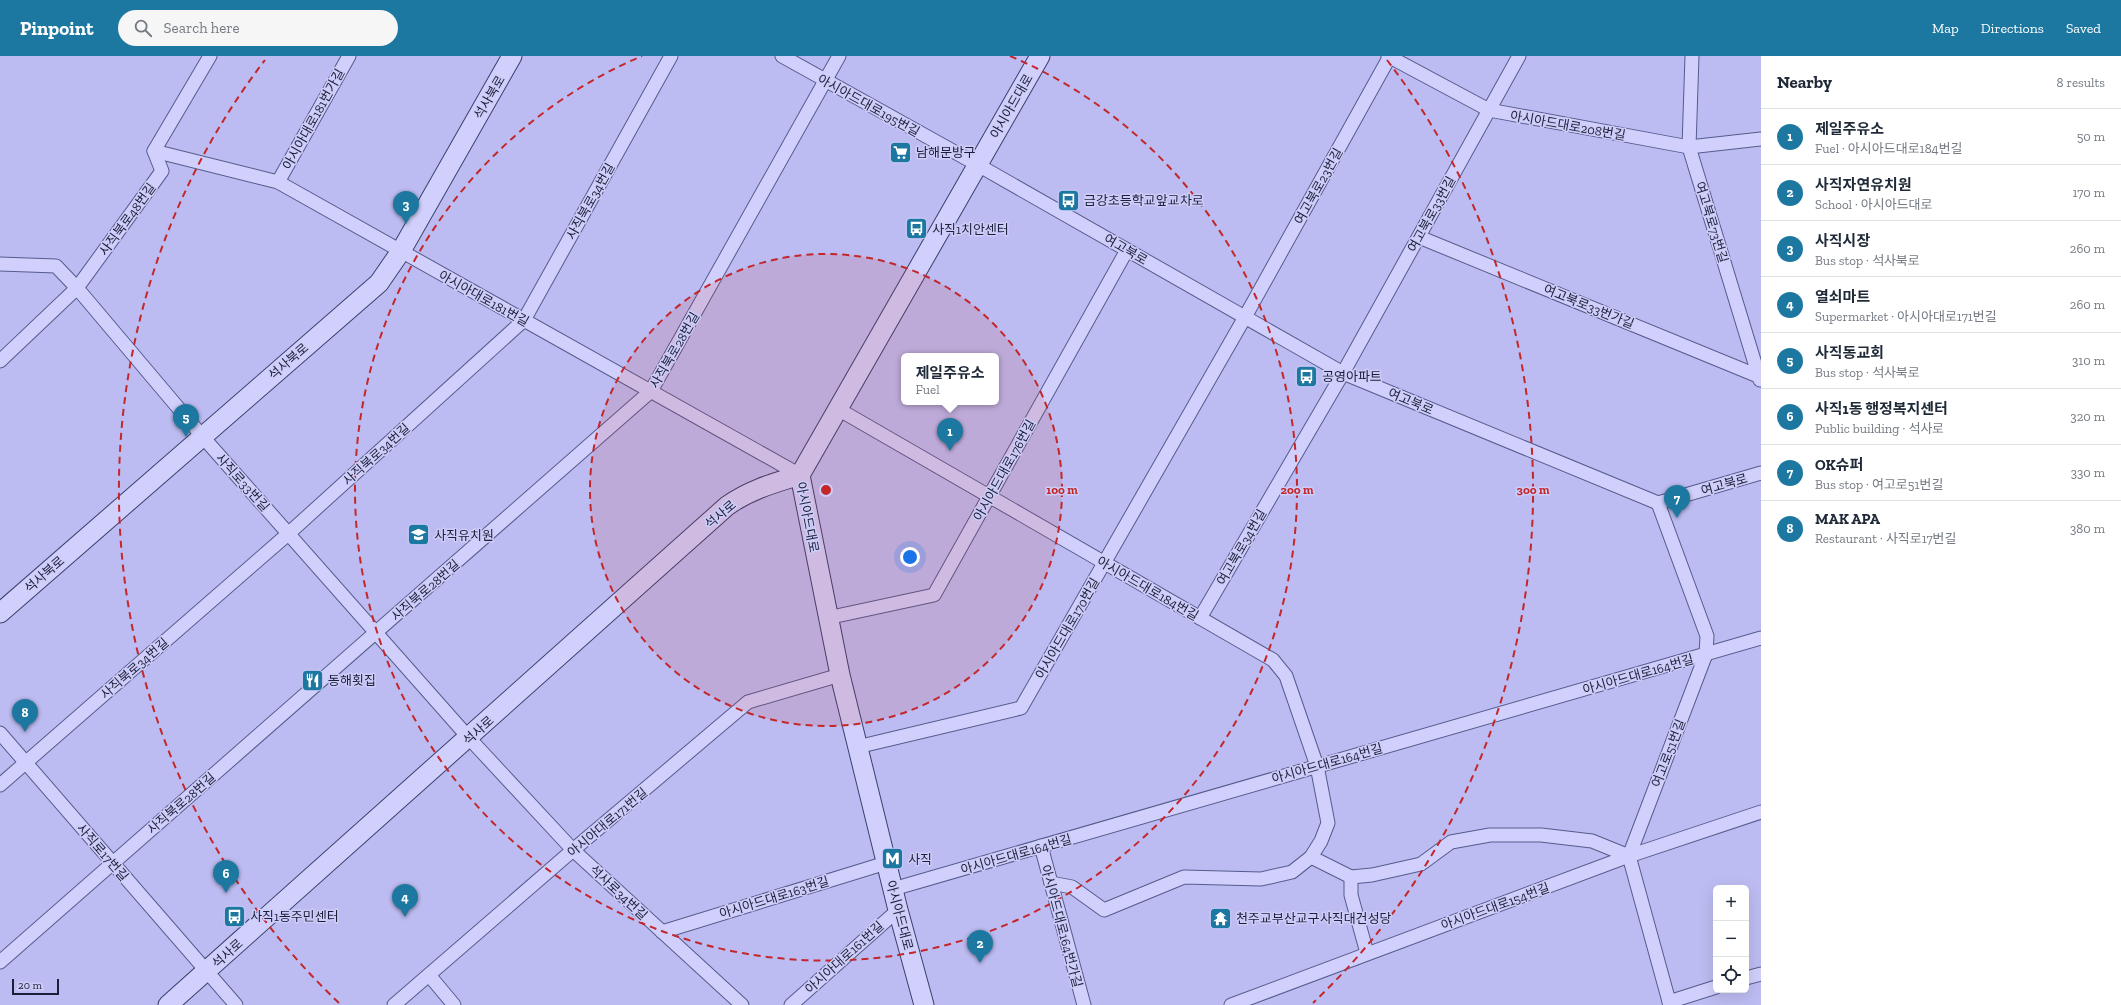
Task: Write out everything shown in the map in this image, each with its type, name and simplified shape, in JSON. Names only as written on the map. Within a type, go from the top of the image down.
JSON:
[{"type":"main road","name":"석사북로","points":[[0,613],[379,283],[401,252],[512,56]]},
{"type":"main road","name":"아시아드대로","points":[[924,1005],[886,863],[840,675],[800,475],[1040,56]]},
{"type":"main road","name":"석사로","points":[[168,1005],[469,738],[727,506],[738,498],[760,488],[800,475]]},
{"type":"street","points":[[154,151],[210,56]]},
{"type":"street","name":"아시아대로181번가길","points":[[278,182],[349,56]]},
{"type":"street","name":"사직북로34번길","points":[[0,785],[288,534],[524,320],[671,56]]},
{"type":"street","name":"아시아드대로195번길","points":[[782,56],[978,165]]},
{"type":"street","name":"사직북로28번길","points":[[0,962],[650,391],[840,56]]},
{"type":"street","name":"아시아드대로208번길","points":[[1389,56],[1489,110],[1689,147],[1761,139]]},
{"type":"street","name":"여고북로23번길","points":[[1245,317],[1389,56]]},
{"type":"street","name":"여고북로33번길","points":[[1343,373],[1519,56]]},
{"type":"street","name":"여고북로73번길","points":[[1692,56],[1689,147],[1760,380]]},
{"type":"street","name":"아시아대로181번길","points":[[154,151],[278,182],[800,475]]},
{"type":"street","name":"사직북로48번길","points":[[0,361],[78,288],[162,171],[154,151]]},
{"type":"street","name":"여고북로","points":[[978,165],[1343,373],[1658,503],[1761,474]]},
{"type":"street","name":"여고북로33번가길","points":[[1419,237],[1760,380]]},
{"type":"street","name":"아시아드대로176번길","points":[[828,618],[934,595],[1127,250]]},
{"type":"street","name":"사직로33번길","points":[[0,264],[56,266],[78,288],[202,436],[469,738]]},
{"type":"street","name":"아시아드대로170번길","points":[[857,747],[1021,708],[1245,317]]},
{"type":"street","name":"여고북로34번길","points":[[1200,618],[1343,373]]},
{"type":"street","name":"아시아드대로184번길","points":[[838,409],[1273,660],[1286,676],[1318,766],[1328,823],[1321,841],[1311,857]]},
{"type":"street","name":"여고로51번길","points":[[1629,856],[1706,654],[1707,636],[1658,503]]},
{"type":"street","name":"아시아드대로164번길","points":[[893,889],[1761,638]]},
{"type":"street","name":"아시아대로171번길","points":[[394,1005],[573,850],[748,702],[840,675]]},
{"type":"street","name":"사직로17번길","points":[[0,733],[236,1005]]},
{"type":"street","name":"석사로34번길","points":[[469,738],[573,850],[742,1005]]},
{"type":"street","name":"아시아드대로154번길","points":[[1231,1005],[1629,856],[1761,812]]},
{"type":"street","points":[[1051,883],[1072,887],[1104,910],[1184,877],[1261,879],[1292,872],[1311,857],[1351,877],[1372,875],[1421,864],[1450,842],[1490,835],[1541,835],[1592,841],[1629,856],[1669,1003],[1713,988]]},
{"type":"street","name":"아시아드대로164번가길","points":[[1041,846],[1084,1005]]},
{"type":"street","name":"아시아드대로163번길","points":[[662,932],[886,863]]},
{"type":"street","points":[[1351,877],[1351,895],[1367,953]]},
{"type":"street","name":"아시아대로161번길","points":[[791,1005],[898,910]]},
{"type":"street","points":[[1749,977],[1761,974]]},
{"type":"street","points":[[429,976],[454,1005]]},
{"type":"place","name":"남해문방구","points":[[901,152]]},
{"type":"place","name":"금강초등학교앞교차로","points":[[1069,200]]},
{"type":"place","name":"사직시장","points":[[406,224]]},
{"type":"place","name":"사직1치안센터","points":[[917,229]]},
{"type":"place","name":"공영아파트","points":[[1307,376]]},
{"type":"place","name":"사직동교회","points":[[186,437]]},
{"type":"place","name":"제일주유소","points":[[950,451]]},
{"type":"place","name":"OK슈퍼","points":[[1677,518]]},
{"type":"place","name":"사직유치원","points":[[419,535]]},
{"type":"place","name":"동해횟집","points":[[313,680]]},
{"type":"place","name":"MAK APA","points":[[25,732]]},
{"type":"place","name":"사직","points":[[892,859]]},
{"type":"place","name":"사직1동 행정복지센터","points":[[226,893]]},
{"type":"place","name":"사직1동주민센터","points":[[235,916]]},
{"type":"place","name":"열쇠마트","points":[[405,917]]},
{"type":"place","name":"천주교부산교구사직대건성당","points":[[1220,918]]},
{"type":"place","name":"사직자연유치원","points":[[980,963]]}]
